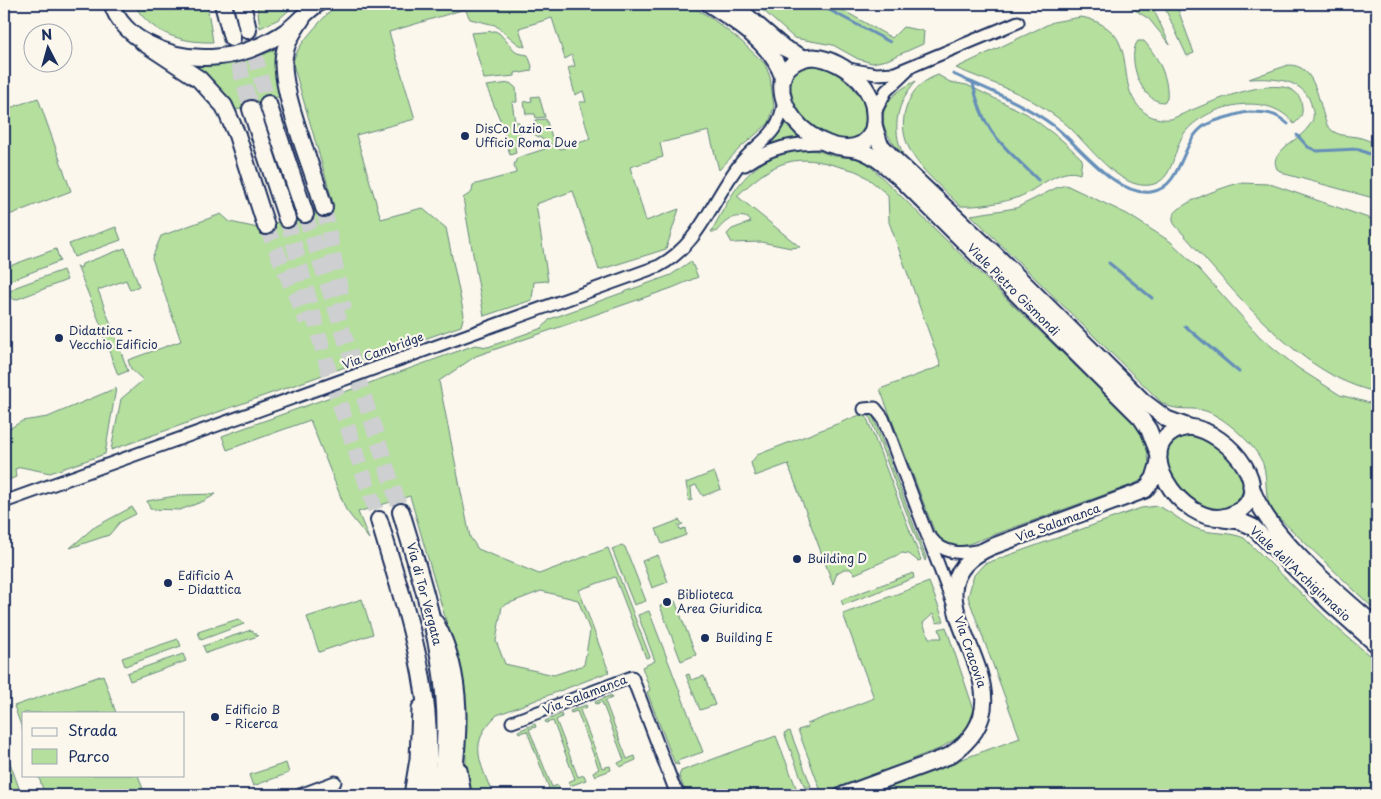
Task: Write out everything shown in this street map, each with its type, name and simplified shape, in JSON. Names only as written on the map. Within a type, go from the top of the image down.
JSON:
[{"type":"main road","points":[[223,4],[232,38]]},
{"type":"main road","points":[[242,4],[248,30]]},
{"type":"main road","points":[[311,9],[288,43],[284,70],[293,108],[324,208]]},
{"type":"main road","points":[[143,42],[199,78],[224,106],[238,135],[266,226]]},
{"type":"main road","points":[[268,104],[305,214]]},
{"type":"main road","points":[[251,109],[287,220]]},
{"type":"main road","name":"Via di Tor Vergata","points":[[402,512],[433,618],[442,669],[447,722],[439,795]]},
{"type":"main road","name":"Via di Tor Vergata","points":[[379,520],[425,686],[429,744],[425,795]]},
{"type":"street","points":[[709,4],[764,47],[778,63],[783,78],[784,101],[801,128],[823,143],[846,148],[866,140],[886,91],[910,68]]},
{"type":"street","points":[[733,4],[784,48],[804,58],[822,58],[841,66],[876,74],[910,68],[1018,22]]},
{"type":"street","points":[[112,5],[124,25],[143,42],[182,56],[220,57],[241,53],[280,35],[311,9]]},
{"type":"street","points":[[783,78],[790,66],[804,58]]},
{"type":"street","points":[[841,66],[865,87],[874,120]]},
{"type":"street","name":"Via Cambridge","points":[[4,502],[659,266],[683,250],[695,237],[720,191],[747,155],[774,132],[781,116],[784,101]]},
{"type":"street","name":"Viale Pietro Gismondi","points":[[874,120],[882,147],[996,254],[1143,401],[1167,419],[1190,427]]},
{"type":"street","name":"Via Cambridge","points":[[732,175],[761,155],[778,147],[794,143],[823,143]]},
{"type":"street","name":"Viale Pietro Gismondi","points":[[846,148],[859,149],[869,154],[900,178],[1141,418],[1151,433],[1159,459]]},
{"type":"street","points":[[864,409],[872,408],[880,412],[956,610]]},
{"type":"street","points":[[1190,427],[1209,431],[1227,444],[1245,464],[1251,484],[1250,496],[1243,507],[1232,514],[1216,519],[1202,514],[1182,500],[1163,492],[1125,498],[1145,490],[1150,485],[1168,435],[1190,427]]},
{"type":"street","points":[[1159,459],[1168,483],[1182,500]]},
{"type":"street","name":"Viale dell'Archiginnasio","points":[[1251,484],[1259,506],[1278,531],[1325,580],[1377,627]]},
{"type":"street","name":"Via Salamanca","points":[[991,547],[1125,498]]},
{"type":"street","name":"Viale dell'Archiginnasio","points":[[1216,519],[1235,520],[1253,527],[1332,605],[1377,645]]},
{"type":"street","points":[[923,526],[936,544],[948,552],[965,553],[991,547]]},
{"type":"street","name":"Via Cracovia","points":[[843,795],[949,756],[967,743],[980,725],[984,711],[982,684],[956,610],[953,594],[958,574],[970,558],[991,547]]},
{"type":"street","points":[[433,618],[447,648],[452,666],[458,718],[458,747],[463,795]]},
{"type":"street","name":"Via di Tor Vergata","points":[[412,795],[419,751],[421,667]]},
{"type":"street","name":"Via Salamanca","points":[[512,722],[632,677],[677,793]]},
{"type":"street","points":[[451,795],[458,747]]},
{"type":"street","points":[[300,795],[335,782]]},
{"type":"green space","points":[[134,4],[207,4],[213,42],[189,41],[168,34],[149,22]]},
{"type":"green space","points":[[257,4],[296,4],[279,19],[260,28]]},
{"type":"green space","points":[[336,4],[687,4],[710,17],[742,42],[765,64],[770,77],[774,107],[769,123],[741,147],[719,170],[709,131],[660,143],[663,157],[630,167],[646,221],[679,209],[666,249],[599,270],[573,191],[536,204],[548,281],[534,282],[532,300],[484,316],[463,198],[472,192],[473,185],[516,173],[514,165],[517,158],[554,146],[527,130],[527,126],[535,125],[535,120],[546,119],[555,146],[561,149],[590,139],[579,102],[586,102],[583,91],[575,95],[568,68],[575,66],[572,55],[565,59],[552,18],[519,28],[525,47],[518,44],[495,25],[470,19],[465,9],[389,32],[415,119],[356,135],[381,219],[422,208],[446,228],[464,315],[461,326],[111,450],[121,399],[143,380],[131,369],[128,360],[181,341],[152,258],[161,236],[221,214],[230,222],[258,228],[334,206],[293,64],[298,49]]},
{"type":"green space","points":[[756,4],[832,4],[892,38],[903,27],[924,31],[923,44],[887,60],[872,63],[858,59],[833,45],[794,38]]},
{"type":"green space","points":[[1126,4],[1151,4],[1170,45],[1149,19]]},
{"type":"green space","points":[[1163,4],[1176,4],[1194,53],[1187,56]]},
{"type":"green space","points":[[1081,17],[1103,25],[1117,37],[1122,51],[1131,94],[1142,110],[1152,117],[1171,119],[1220,99],[1243,92],[1265,87],[1283,87],[1296,93],[1302,107],[1301,117],[1294,124],[1283,114],[1270,107],[1256,104],[1224,108],[1210,113],[1186,131],[1165,177],[1150,185],[1138,185],[1116,173],[1067,125],[1039,105],[1009,89],[956,68],[1053,22]]},
{"type":"green space","points":[[495,31],[517,53],[528,55],[532,66],[531,71],[515,73],[515,76],[484,79],[471,33]]},
{"type":"green space","points":[[1138,41],[1144,41],[1162,68],[1167,91],[1167,99],[1164,102],[1148,95],[1137,77],[1134,57]]},
{"type":"green space","points":[[281,46],[284,95],[233,111],[227,97],[195,66],[239,62]]},
{"type":"green space","points":[[816,65],[839,76],[850,85],[859,95],[865,107],[867,118],[863,129],[853,139],[837,140],[821,134],[797,108],[791,93],[791,79],[799,69]]},
{"type":"green space","points":[[1288,65],[1298,66],[1311,78],[1330,129],[1340,134],[1377,144],[1377,199],[1285,174],[1277,169],[1275,162],[1281,151],[1311,124],[1313,113],[1309,98],[1296,85],[1288,82],[1249,79]]},
{"type":"green space","points":[[938,75],[950,82],[967,85],[1027,114],[1063,141],[1082,159],[1080,174],[1065,173],[1026,194],[1005,201],[960,206],[917,161],[909,148],[904,134],[904,119],[910,98],[920,86]]},
{"type":"green space","points":[[916,81],[904,98],[898,116],[897,135],[903,154],[893,143],[887,132],[883,122],[884,113],[887,104],[894,96],[903,88]]},
{"type":"green space","points":[[510,83],[516,88],[517,102],[512,102],[515,122],[519,122],[521,137],[515,149],[516,153],[510,155],[501,122],[486,86]]},
{"type":"green space","points":[[539,96],[545,117],[536,118],[535,114],[526,114],[524,102],[532,101],[531,97]]},
{"type":"green space","points":[[38,98],[71,191],[4,217],[4,110]]},
{"type":"green space","points":[[785,115],[791,127],[805,139],[763,149],[762,147],[777,135],[783,125]]},
{"type":"green space","points":[[796,149],[863,159],[1133,422],[1141,434],[1148,455],[1147,477],[1134,484],[963,546],[950,547],[937,538],[880,389],[941,366],[889,222],[888,195],[854,170],[819,161],[792,161],[781,164],[759,177],[737,196],[800,247],[791,248],[761,242],[732,243],[727,234],[732,229],[751,222],[748,218],[743,217],[730,219],[716,232],[711,232],[735,191],[753,170],[779,155]]},
{"type":"green space","points":[[1239,183],[1270,184],[1377,221],[1377,392],[1348,383],[1319,367],[1292,347],[1241,299],[1175,225],[1173,220],[1174,214],[1186,204],[1214,191]]},
{"type":"green space","points":[[1066,185],[1127,214],[1171,242],[1199,269],[1260,337],[1298,368],[1340,395],[1377,405],[1377,612],[1273,512],[1267,498],[1263,463],[1242,435],[1226,422],[1209,412],[1171,407],[1161,402],[971,215],[1016,208]]},
{"type":"green space","points":[[116,227],[121,240],[74,257],[69,244]]},
{"type":"green space","points":[[125,248],[139,286],[130,290],[126,280],[98,290],[128,371],[118,375],[103,335],[104,333],[77,266],[81,268],[82,264]]},
{"type":"green space","points":[[56,249],[60,261],[4,283],[4,268]]},
{"type":"green space","points":[[691,261],[698,277],[672,288],[476,356],[439,381],[470,537],[478,549],[539,574],[608,548],[650,657],[646,658],[615,577],[579,590],[609,672],[497,715],[488,725],[479,744],[481,763],[493,795],[467,795],[464,698],[457,659],[410,496],[358,512],[369,539],[346,510],[310,420],[227,450],[222,436],[475,345],[488,347],[542,328],[550,319],[671,275]],"holes":[[[541,591],[578,600],[590,631],[584,665],[554,675],[505,664],[496,641],[502,606]]]},
{"type":"green space","points":[[63,270],[67,280],[15,300],[7,294],[16,287]]},
{"type":"green space","points":[[116,388],[105,454],[50,473],[21,467],[15,469],[16,477],[4,482],[4,432],[22,421],[48,417]]},
{"type":"green space","points":[[865,413],[921,560],[918,561],[909,554],[902,553],[855,574],[850,569],[844,569],[837,573],[833,584],[788,464],[755,476],[751,463],[757,455]]},
{"type":"green space","points":[[869,415],[873,416],[926,558],[925,561]]},
{"type":"green space","points":[[1192,434],[1212,442],[1223,450],[1237,467],[1243,486],[1241,495],[1225,511],[1207,510],[1200,506],[1179,485],[1168,467],[1166,451],[1170,444],[1179,438]]},
{"type":"green space","points":[[714,472],[721,489],[703,496],[696,485],[691,487],[692,500],[689,501],[686,483]]},
{"type":"green space","points":[[216,494],[204,501],[180,510],[150,509],[147,501],[181,495]]},
{"type":"green space","points":[[1157,506],[1195,528],[1208,532],[1232,534],[1244,538],[1335,626],[1377,662],[1377,795],[863,795],[1020,738],[968,597],[974,575],[984,564],[1141,508]]},
{"type":"green space","points":[[132,507],[136,514],[120,522],[109,535],[70,548],[93,528]]},
{"type":"green space","points":[[679,520],[683,524],[678,526],[680,530],[685,528],[686,535],[662,544],[656,529]]},
{"type":"green space","points":[[622,545],[625,547],[646,601],[634,605],[612,549]]},
{"type":"green space","points":[[658,555],[668,582],[652,588],[642,561]]},
{"type":"green space","points":[[913,573],[914,578],[843,605],[841,600]]},
{"type":"green space","points":[[929,582],[944,621],[937,623],[933,614],[923,623],[929,638],[942,638],[939,629],[946,627],[974,710],[968,727],[960,736],[939,749],[912,759],[912,762],[822,794],[798,730],[808,727],[807,724],[874,698],[843,614]]},
{"type":"green space","points":[[362,599],[373,634],[319,652],[307,617]]},
{"type":"green space","points":[[675,601],[696,655],[681,661],[660,606]]},
{"type":"green space","points":[[649,611],[703,752],[677,761],[679,765],[675,764],[647,692],[650,690],[642,667],[655,661],[638,615]]},
{"type":"green space","points":[[238,619],[244,624],[201,640],[198,632]]},
{"type":"green space","points":[[251,630],[258,636],[206,653],[203,646]]},
{"type":"green space","points":[[178,639],[181,646],[125,666],[122,658]]},
{"type":"green space","points":[[183,654],[186,661],[130,681],[127,673]]},
{"type":"green space","points":[[689,674],[691,680],[704,676],[715,705],[700,710],[686,675]]},
{"type":"green space","points":[[103,675],[116,712],[22,712],[22,728],[14,706]]},
{"type":"green space","points":[[611,695],[612,698],[605,701],[627,759],[635,756],[636,760],[620,767],[618,763],[624,760],[602,702],[596,704],[595,702]]},
{"type":"green space","points":[[586,705],[587,707],[580,710],[602,768],[610,766],[611,770],[595,776],[593,772],[599,769],[577,711],[571,713],[570,711]]},
{"type":"green space","points":[[561,714],[562,717],[556,720],[578,777],[584,775],[586,780],[570,786],[568,782],[575,779],[553,721],[546,723],[545,721]]},
{"type":"green space","points":[[535,724],[536,727],[529,729],[552,787],[558,785],[560,789],[544,795],[542,792],[549,788],[527,731],[519,733],[518,731]]},
{"type":"green space","points":[[790,731],[811,786],[805,788],[784,733]]},
{"type":"green space","points":[[776,736],[799,795],[686,794],[679,776],[681,771]]},
{"type":"green space","points":[[4,746],[19,788],[4,793]]},
{"type":"green space","points":[[286,763],[289,773],[253,786],[249,775]]},
{"type":"green space","points":[[38,776],[138,776],[145,795],[45,795]]},
{"type":"waterway","points":[[818,4],[890,42]]},
{"type":"waterway","points":[[953,74],[1030,110],[1064,134],[1112,178],[1138,191],[1151,192],[1169,182],[1176,173],[1196,133],[1210,123],[1239,114],[1261,112],[1279,117],[1288,124]]},
{"type":"waterway","points":[[973,83],[977,101],[996,138],[1038,180]]},
{"type":"waterway","points":[[1297,135],[1308,147],[1317,151],[1357,149],[1377,157]]},
{"type":"waterway","points":[[1109,263],[1152,298]]},
{"type":"waterway","points":[[1185,326],[1239,372]]},
{"type":"tunnel","points":[[248,30],[268,104]]},
{"type":"tunnel","points":[[232,40],[251,109]]},
{"type":"tunnel","points":[[324,208],[344,310]]},
{"type":"tunnel","points":[[305,214],[401,512]]},
{"type":"tunnel","points":[[287,219],[329,372],[379,520]]},
{"type":"tunnel","points":[[266,226],[307,322]]},
{"type":"place","name":"DisCo Lazio – Ufficio Roma Due","points":[[465,136]]},
{"type":"place","name":"Didattica - Vecchio Edificio","points":[[59,338]]},
{"type":"place","name":"Building D","points":[[797,559]]},
{"type":"place","name":"Edificio A – Didattica","points":[[168,583]]},
{"type":"place","name":"Biblioteca Area Giuridica","points":[[667,602]]},
{"type":"place","name":"Building E","points":[[705,638]]},
{"type":"place","name":"Edificio B – Ricerca","points":[[215,717]]}]
